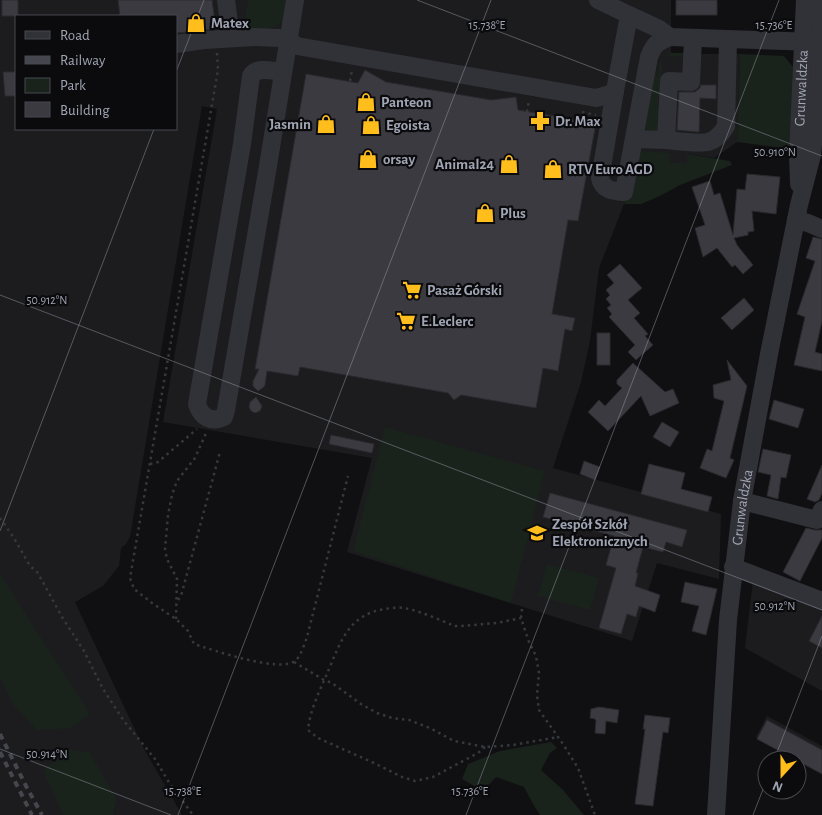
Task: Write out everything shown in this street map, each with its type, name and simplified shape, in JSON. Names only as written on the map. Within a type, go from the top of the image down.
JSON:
[{"type":"street","points":[[223,38],[226,0]]},
{"type":"street","points":[[283,72],[259,70],[254,71],[251,76],[242,144],[197,404],[198,411],[209,422],[224,417],[226,410],[267,172],[295,0]]},
{"type":"street","points":[[598,0],[658,29],[670,37]]},
{"type":"street","name":"Grunwaldzka","points":[[716,815],[728,620],[742,501],[770,349],[798,212],[812,156],[819,79],[815,42],[805,0]]},
{"type":"street","name":"Grunwaldzka","points":[[798,212],[795,154],[822,3]]},
{"type":"street","points":[[629,15],[600,178],[601,184],[606,189],[624,192],[649,57],[653,47],[659,41],[670,37],[694,38],[728,44],[815,42]]},
{"type":"street","points":[[178,44],[223,38],[279,38],[288,40],[297,46],[596,98],[607,95],[640,108]]},
{"type":"street","points":[[666,140],[669,81],[691,82],[694,38]]},
{"type":"street","points":[[634,139],[707,142],[723,132],[726,126],[728,44]]},
{"type":"street","points":[[798,212],[808,223],[822,229]]},
{"type":"street","points":[[742,501],[817,520],[822,510]]},
{"type":"street","points":[[733,567],[822,601]]},
{"type":"path","points":[[223,38],[130,578],[134,589],[176,618],[188,631],[194,644],[254,662],[285,665],[294,662],[300,656],[307,637],[348,476]]},
{"type":"path","points":[[150,464],[158,462],[196,430],[209,422]]},
{"type":"path","points":[[176,618],[177,579],[167,559],[165,549],[168,515],[177,481],[195,458],[209,422]]},
{"type":"path","points":[[177,601],[181,596],[220,452]]},
{"type":"path","points":[[0,518],[30,566],[37,572],[62,617],[84,651],[103,689],[124,721],[155,759],[170,784],[193,815]]},
{"type":"path","points":[[485,747],[478,753],[433,777],[416,781],[402,777],[318,738],[308,730],[324,680],[343,639],[357,620],[368,613],[391,608],[404,608],[455,626],[497,623],[521,618]]},
{"type":"path","points":[[522,609],[521,618],[536,656],[539,674],[537,694],[539,710],[578,768],[595,815]]},
{"type":"path","points":[[294,662],[332,683],[377,713],[392,718],[409,720],[430,728],[454,741],[485,747],[513,745],[558,737]]},
{"type":"shaded area","points":[[0,0],[671,0],[671,54],[740,54],[737,142],[714,158],[687,154],[687,163],[668,163],[668,153],[636,157],[624,204],[599,268],[590,341],[581,382],[553,468],[721,514],[719,579],[657,563],[632,641],[347,552],[372,458],[163,422],[217,109],[202,106],[130,537],[121,548],[119,566],[103,586],[75,602],[143,747],[182,815],[0,815]]},
{"type":"shaded area","points":[[753,581],[822,607],[822,691],[745,648]]},
{"type":"shaded area","points":[[767,716],[822,746],[822,762],[818,770],[807,764],[807,750],[780,750],[756,737]]},
{"type":"green space","points":[[248,0],[287,0],[285,15],[280,23],[271,28],[240,31],[236,26],[244,27]]},
{"type":"green space","points":[[670,53],[686,53],[685,57],[665,57]]},
{"type":"green space","points":[[740,54],[784,56],[793,67],[791,149],[737,142]]},
{"type":"green space","points":[[665,57],[662,62],[662,96],[658,96],[658,106],[661,106],[660,131],[647,133],[644,126],[652,76],[657,77],[660,63]]},
{"type":"green space","points":[[643,151],[669,153],[669,163],[687,163],[687,154],[730,161],[732,165],[680,185],[641,204],[624,204],[636,157]]},
{"type":"green space","points":[[385,427],[545,471],[511,603],[353,551]]},
{"type":"green space","points":[[547,564],[599,578],[590,610],[538,596]]},
{"type":"green space","points":[[0,574],[90,714],[71,728],[37,730],[13,704],[0,678]]},
{"type":"green space","points":[[551,742],[557,748],[550,753],[541,770],[563,790],[584,815],[540,815],[524,787],[496,777],[483,791],[462,779],[468,764],[500,751]]},
{"type":"green space","points":[[67,749],[89,752],[117,799],[113,815],[63,815],[43,771]]},
{"type":"building","points":[[2,0],[18,0],[18,15],[2,16]]},
{"type":"building","name":"Matex","points":[[118,0],[212,0],[216,29],[178,33],[178,15],[120,15]]},
{"type":"building","points":[[676,0],[717,0],[717,15],[676,15]]},
{"type":"building","name":"Pasaż Górski","points":[[365,70],[386,82],[491,100],[516,97],[518,110],[596,123],[578,221],[568,220],[552,314],[575,318],[572,331],[565,329],[558,371],[543,368],[536,408],[461,395],[454,400],[448,393],[300,367],[298,376],[267,371],[264,387],[258,391],[253,386],[253,381],[259,369],[255,369],[306,74],[358,83]]},
{"type":"building","points":[[3,72],[15,72],[15,96],[5,96]]},
{"type":"building","points":[[701,85],[716,85],[716,99],[700,98],[699,132],[677,130],[679,92],[695,92]]},
{"type":"building","points":[[747,174],[780,177],[776,214],[752,211],[754,231],[748,232],[748,235],[734,238],[737,245],[753,265],[743,274],[735,265],[732,267],[717,248],[703,257],[695,228],[705,225],[692,187],[710,181],[714,195],[720,193],[733,235],[737,189],[745,190]]},
{"type":"building","points":[[813,237],[822,239],[822,321],[815,352],[822,354],[822,371],[794,365],[805,317],[797,314],[815,261],[806,258]]},
{"type":"building","points":[[620,264],[642,288],[628,300],[640,313],[634,318],[648,334],[645,336],[653,345],[636,360],[628,352],[635,345],[609,317],[612,314],[607,308],[611,305],[606,299],[610,295],[606,290],[614,283],[607,275]]},
{"type":"building","points":[[744,298],[754,310],[732,330],[721,318]]},
{"type":"building","points":[[597,333],[610,333],[610,365],[597,365]]},
{"type":"building","points":[[727,360],[747,386],[730,458],[734,460],[726,478],[700,468],[707,449],[712,451],[724,401],[714,398],[713,385],[731,380]]},
{"type":"building","points":[[633,363],[665,392],[673,389],[679,403],[650,416],[641,396],[608,431],[588,412],[599,400],[605,406],[622,388],[617,384],[617,380]]},
{"type":"building","points":[[256,397],[262,406],[260,411],[255,413],[249,407],[250,402]]},
{"type":"building","points":[[774,400],[804,409],[798,428],[769,419]]},
{"type":"building","points":[[662,422],[679,432],[670,447],[653,437]]},
{"type":"building","points":[[331,435],[374,444],[372,453],[329,444]]},
{"type":"building","points":[[763,449],[791,455],[786,478],[781,477],[778,499],[767,496],[771,475],[758,472]]},
{"type":"building","points":[[584,461],[600,467],[595,480],[580,474]]},
{"type":"building","points":[[649,464],[685,473],[681,489],[712,497],[708,512],[641,494]]},
{"type":"building","points":[[822,465],[822,493],[819,500],[815,502],[807,499]]},
{"type":"building","points":[[550,493],[687,530],[682,547],[666,542],[663,552],[643,547],[636,573],[638,573],[635,586],[660,595],[655,612],[639,606],[636,617],[627,614],[621,634],[599,628],[616,568],[606,565],[614,536],[543,517]]},
{"type":"building","points":[[806,528],[822,530],[822,538],[800,581],[783,572]]},
{"type":"building","points":[[685,582],[717,589],[706,635],[692,631],[699,606],[681,602]]},
{"type":"building","points":[[822,616],[822,648],[809,641]]},
{"type":"building","points":[[599,707],[619,710],[617,723],[606,721],[605,734],[595,733],[596,720],[590,718],[591,709]]},
{"type":"building","points":[[645,715],[670,718],[668,733],[663,732],[653,806],[635,804],[645,729],[643,729]]},
{"type":"building","points":[[767,720],[822,750],[822,774],[807,766],[807,750],[777,750],[757,739]]},
{"type":"railway","points":[[0,734],[42,815]]},
{"type":"railway","points":[[0,752],[32,815]]},
{"type":"place","name":"Matex","points":[[196,23]]},
{"type":"place","name":"Panteon","points":[[366,102]]},
{"type":"place","name":"Dr. Max","points":[[540,121]]},
{"type":"place","name":"Jasmin","points":[[326,124]]},
{"type":"place","name":"Egoista","points":[[371,125]]},
{"type":"place","name":"orsay","points":[[368,159]]},
{"type":"place","name":"Animal24","points":[[509,164]]},
{"type":"place","name":"RTV Euro AGD","points":[[553,169]]},
{"type":"place","name":"Plus","points":[[485,213]]},
{"type":"place","name":"Pasaż Górski","points":[[412,290]]},
{"type":"place","name":"E.Leclerc","points":[[406,321]]},
{"type":"place","name":"Zespół Szkół Elektronicznych","points":[[537,533]]}]
